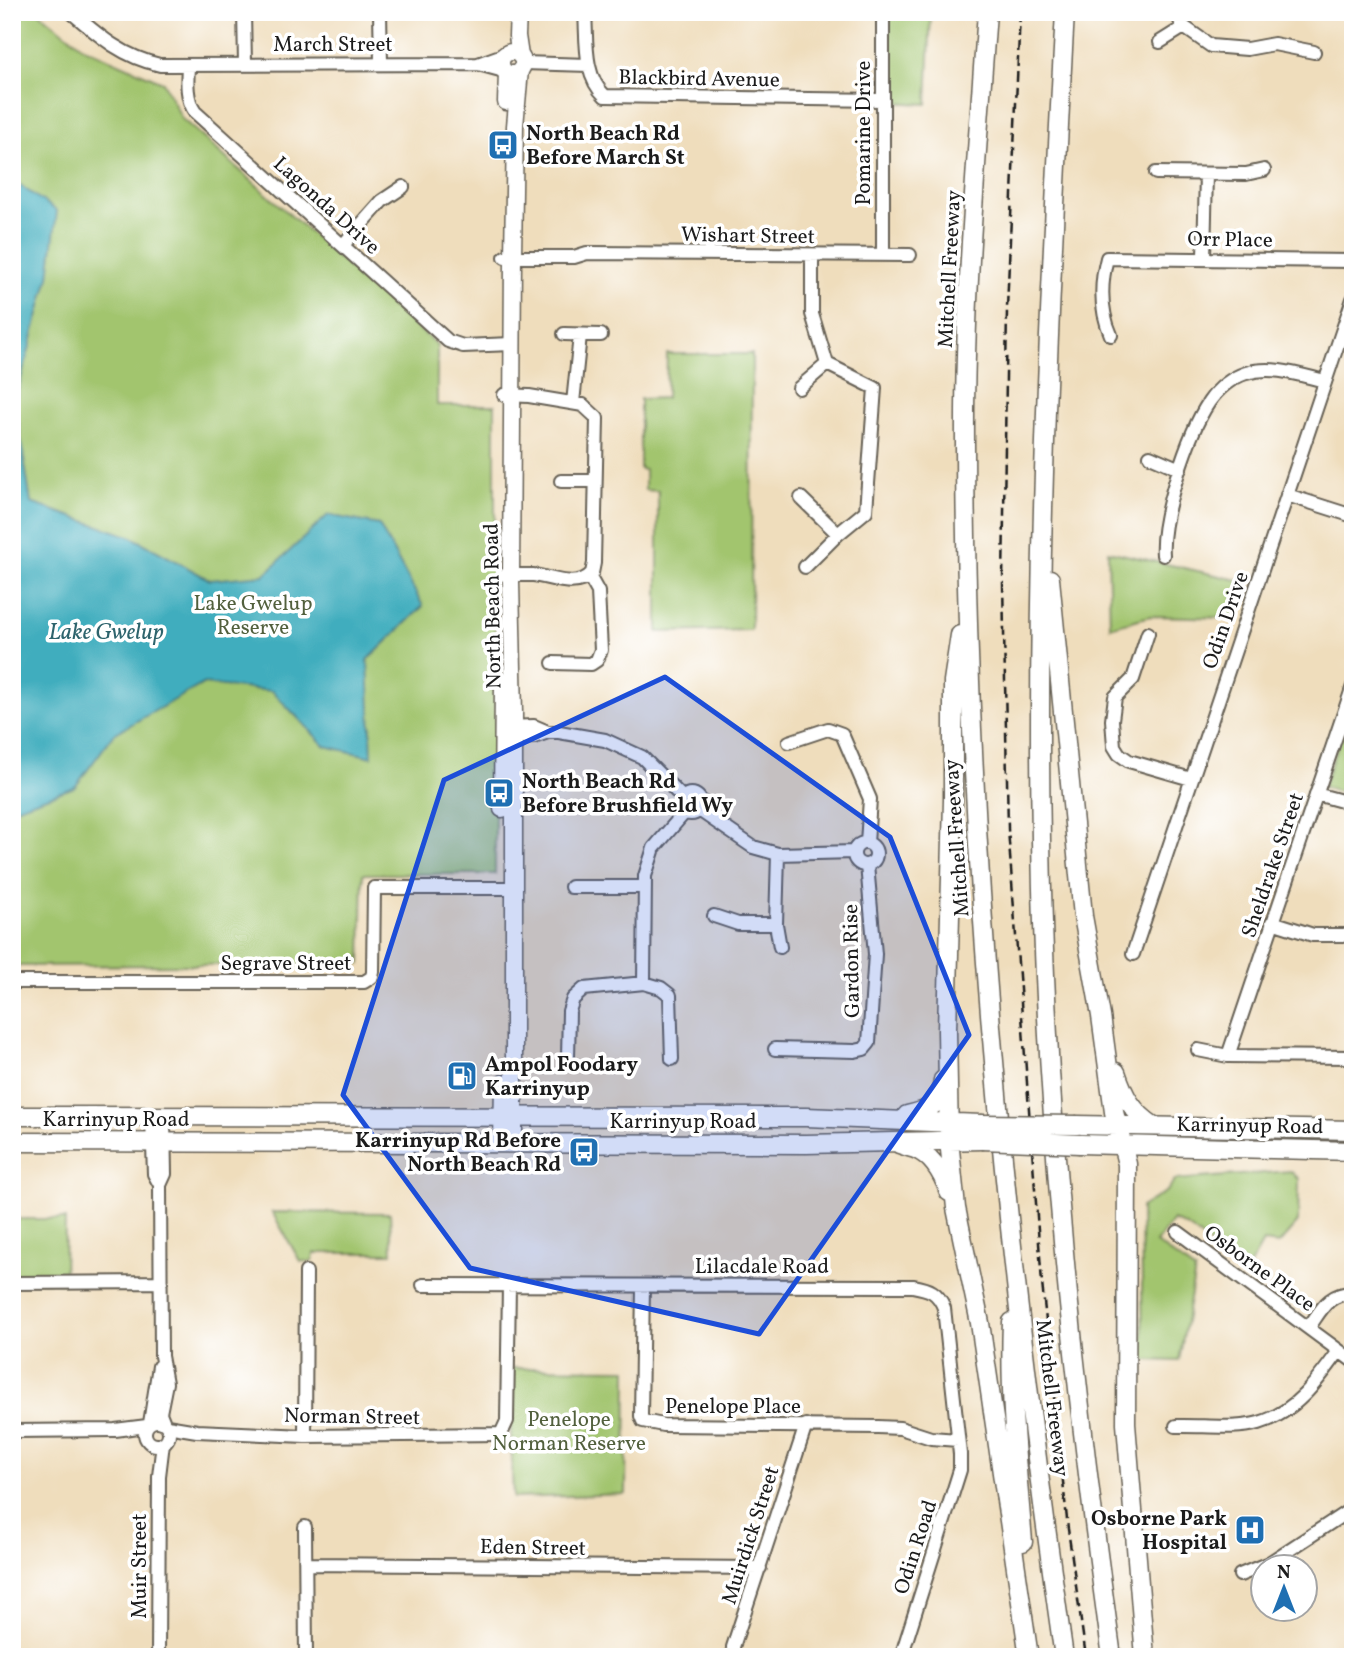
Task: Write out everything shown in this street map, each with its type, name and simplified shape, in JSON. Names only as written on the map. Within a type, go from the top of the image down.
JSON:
[{"type":"highway","name":"Mitchell Freeway","points":[[987,12],[969,290],[965,438],[967,597],[987,969],[1014,1269],[1064,1657]]},
{"type":"highway","name":"Mitchell Freeway","points":[[1065,12],[1042,506],[1041,802],[1048,1021],[1064,1258],[1081,1419],[1112,1657]]},
{"type":"highway","points":[[1042,506],[1083,915],[1117,1126],[1128,1164],[1125,1258],[1126,1424],[1145,1657]]},
{"type":"highway","points":[[967,597],[953,681],[947,1031],[949,1131],[956,1208],[980,1323],[1031,1657]]},
{"type":"highway","points":[[858,1119],[907,1115],[932,1107],[943,1084],[947,1031]]},
{"type":"highway","points":[[1104,1039],[1122,1091],[1133,1110],[1154,1126]]},
{"type":"highway","name":"Karrinyup Road","points":[[12,1116],[806,1117],[858,1119],[1080,1144],[1353,1151]]},
{"type":"highway","points":[[806,1117],[806,1144]]},
{"type":"highway","name":"Karrinyup Road","points":[[981,1132],[1077,1125],[1353,1130]]},
{"type":"highway","name":"Karrinyup Road","points":[[12,1142],[806,1144],[893,1141],[949,1131]]},
{"type":"highway","points":[[893,1141],[918,1151],[938,1168],[956,1208]]},
{"type":"highway","points":[[1128,1192],[1136,1166],[1144,1158],[1152,1154],[1206,1147]]},
{"type":"highway","points":[[1014,1269],[1010,1361],[1031,1657]]},
{"type":"main road","name":"North Beach Road","points":[[508,12],[515,126],[508,348],[508,1143]]},
{"type":"main road","name":"North Beach Road","points":[[512,63],[518,12]]},
{"type":"street","name":"March Street","points":[[71,12],[110,46],[140,61],[160,65],[188,67],[381,62],[589,65]]},
{"type":"street","points":[[244,12],[245,64]]},
{"type":"street","points":[[380,12],[381,62]]},
{"type":"street","name":"Blackbird Avenue","points":[[585,12],[589,65],[598,90],[605,96],[882,100]]},
{"type":"street","name":"Pomarine Drive","points":[[883,12],[883,254]]},
{"type":"street","points":[[1175,12],[1184,27],[1211,46],[1247,49],[1274,44],[1314,52]]},
{"type":"street","points":[[1160,43],[1184,27]]},
{"type":"street","name":"Lagonda Drive","points":[[188,67],[187,91],[190,105],[195,112],[448,341],[481,351],[508,348]]},
{"type":"street","points":[[1156,173],[1246,174],[1264,170]]},
{"type":"street","points":[[1204,257],[1206,174]]},
{"type":"street","points":[[343,245],[382,201],[403,187]]},
{"type":"street","name":"Wishart Street","points":[[509,253],[574,249],[587,253],[910,255]]},
{"type":"street","points":[[805,567],[866,511],[875,388],[827,364],[812,314],[812,256]]},
{"type":"street","name":"Orr Place","points":[[1111,335],[1102,316],[1102,275],[1107,258],[1204,257],[1353,261]]},
{"type":"street","name":"Odin Drive","points":[[1133,954],[1353,299]]},
{"type":"street","points":[[564,334],[601,335]]},
{"type":"street","points":[[573,403],[580,335]]},
{"type":"street","points":[[799,388],[827,364]]},
{"type":"street","points":[[1163,555],[1161,539],[1180,468],[1209,402],[1227,383],[1245,373],[1268,370],[1325,381]]},
{"type":"street","points":[[507,579],[536,575],[547,579],[580,581],[589,576],[594,563],[597,418],[583,404],[508,396]]},
{"type":"street","points":[[1150,456],[1180,468]]},
{"type":"street","points":[[561,481],[594,481]]},
{"type":"street","points":[[1287,495],[1353,516]]},
{"type":"street","points":[[801,498],[838,534]]},
{"type":"street","points":[[553,663],[591,664],[597,660],[601,650],[598,592],[589,576]]},
{"type":"street","points":[[1148,633],[1133,680],[1115,697],[1112,720],[1114,746],[1119,754],[1129,761],[1191,779]]},
{"type":"street","name":"Sheldrake Street","points":[[1227,1056],[1353,686]]},
{"type":"street","points":[[508,732],[534,726],[548,732],[583,734],[624,747],[642,757],[683,798]]},
{"type":"street","points":[[789,743],[828,729],[842,734],[870,799],[867,843]]},
{"type":"street","points":[[690,794],[697,796],[701,803],[699,810],[694,814],[685,812],[681,804],[683,798],[690,794]]},
{"type":"street","points":[[1316,794],[1353,804]]},
{"type":"street","points":[[699,810],[753,847],[778,854],[854,852]]},
{"type":"street","points":[[644,983],[645,876],[654,848],[685,812]]},
{"type":"street","points":[[867,843],[874,847],[877,854],[874,862],[867,865],[859,863],[854,852],[858,846],[867,843]]},
{"type":"street","points":[[778,854],[776,924],[780,947]]},
{"type":"street","name":"Gardon Rise","points":[[775,1049],[859,1051],[869,1044],[875,954],[867,865]]},
{"type":"street","points":[[571,887],[645,887]]},
{"type":"street","name":"Segrave Street","points":[[12,982],[364,982],[372,977],[374,888],[507,888]]},
{"type":"street","points":[[714,915],[738,924],[776,924]]},
{"type":"street","points":[[1272,922],[1313,935],[1353,935]]},
{"type":"street","points":[[372,977],[382,987]]},
{"type":"street","points":[[568,1057],[569,1011],[573,999],[584,989],[644,983],[661,988],[670,995],[672,1059]]},
{"type":"street","points":[[1198,1050],[1227,1056],[1353,1057]]},
{"type":"street","name":"Muir Street","points":[[158,1118],[159,1142],[154,1174],[160,1185],[162,1356],[166,1383],[160,1413],[165,1433],[159,1476],[158,1656]]},
{"type":"street","name":"Osborne Place","points":[[1178,1232],[1353,1361]]},
{"type":"street","points":[[305,1436],[306,1272]]},
{"type":"street","points":[[12,1283],[161,1282]]},
{"type":"street","name":"Lilacdale Road","points":[[423,1285],[913,1286],[933,1290],[944,1308],[960,1454]]},
{"type":"street","name":"Norman Street","points":[[165,1433],[197,1430],[305,1436],[496,1436],[504,1431],[507,1422],[509,1285]]},
{"type":"street","name":"Penelope Place","points":[[643,1286],[643,1422],[663,1425],[900,1428],[931,1438],[958,1440]]},
{"type":"street","points":[[1308,1327],[1335,1295],[1353,1293]]},
{"type":"street","points":[[1176,1426],[1248,1425],[1268,1420],[1302,1398],[1339,1351]]},
{"type":"street","name":"Muir Street","points":[[159,1476],[148,1433],[162,1356]]},
{"type":"street","points":[[157,1421],[165,1433],[155,1445],[148,1433],[157,1421]]},
{"type":"street","name":"Muirdick Street","points":[[734,1657],[733,1647],[806,1425]]},
{"type":"street","points":[[12,1431],[116,1430],[148,1433]]},
{"type":"street","name":"Odin Road","points":[[900,1655],[960,1470],[960,1454]]},
{"type":"street","points":[[1240,1574],[1269,1563],[1353,1508]]},
{"type":"street","points":[[305,1527],[306,1657]]},
{"type":"street","name":"Eden Street","points":[[306,1564],[760,1569]]},
{"type":"highlighted area","points":[[665,677],[890,837],[969,1035],[759,1334],[470,1268],[343,1095],[444,780]]},
{"type":"green space","name":"Lake Gwelup Reserve","points":[[12,12],[39,12],[84,48],[163,82],[182,119],[437,345],[437,405],[495,405],[495,874],[363,874],[361,964],[12,966]]},
{"type":"green space","points":[[890,12],[931,12],[927,104],[887,102]]},
{"type":"green space","points":[[667,354],[752,354],[751,630],[658,632],[658,491],[645,490],[645,470],[640,469],[640,399],[666,398]]},
{"type":"green space","points":[[1108,551],[1247,582],[1232,618],[1150,616],[1110,627]]},
{"type":"green space","points":[[1353,700],[1353,796],[1323,787]]},
{"type":"green space","points":[[1291,1171],[1299,1179],[1298,1222],[1279,1244],[1263,1242],[1246,1272],[1188,1227],[1173,1220],[1156,1243],[1195,1271],[1179,1361],[1143,1360],[1141,1207],[1167,1191],[1175,1180]]},
{"type":"green space","points":[[272,1212],[390,1213],[392,1253],[314,1253],[313,1262],[300,1261]]},
{"type":"green space","points":[[14,1219],[65,1219],[64,1283],[14,1279]]},
{"type":"green space","name":"Penelope Norman Reserve","points":[[509,1368],[627,1369],[626,1494],[513,1498]]},
{"type":"water","name":"Lake Gwelup","points":[[12,180],[57,211],[49,277],[15,401],[31,503],[132,537],[210,580],[264,575],[328,515],[379,525],[423,606],[368,660],[372,757],[325,746],[272,691],[203,684],[114,734],[75,787],[12,809]]},
{"type":"railway","points":[[1020,12],[1007,308],[1003,582],[1008,829],[1042,1283],[1068,1529],[1086,1657]]},
{"type":"place","name":"North Beach Rd Before March St","points":[[503,145]]},
{"type":"place","name":"North Beach Rd Before Brushfield Wy","points":[[499,793]]},
{"type":"place","name":"Ampol Foodary Karrinyup","points":[[462,1076]]},
{"type":"place","name":"Karrinyup Rd Before North Beach Rd","points":[[584,1152]]},
{"type":"place","name":"Osborne Park Hospital","points":[[1250,1530]]}]
